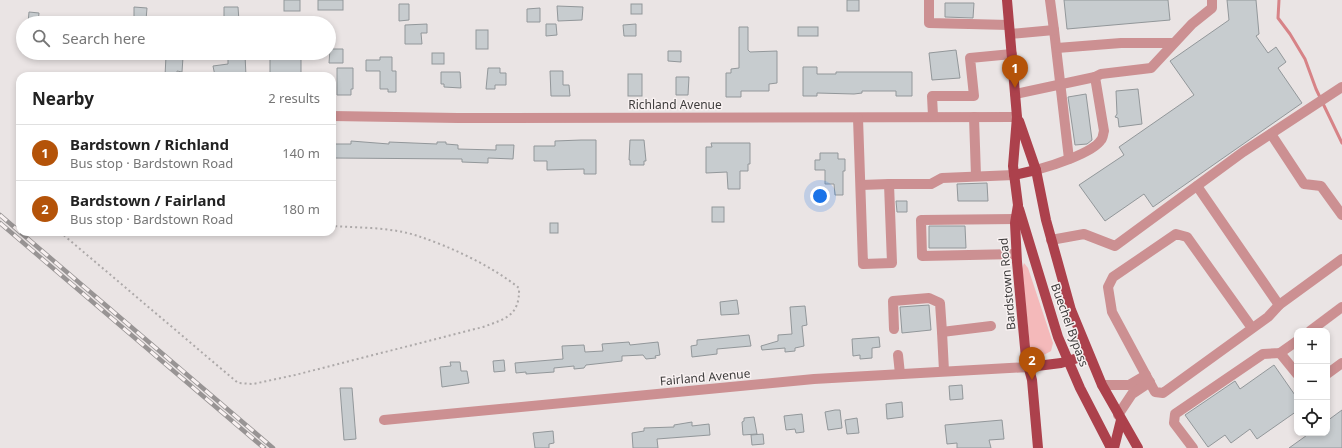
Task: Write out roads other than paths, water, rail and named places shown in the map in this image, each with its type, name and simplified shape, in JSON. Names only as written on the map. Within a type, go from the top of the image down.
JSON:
[{"type":"main road","name":"Bardstown Road","points":[[1006,0],[1017,117],[1013,166],[1018,206],[1016,219],[1016,254],[1029,367],[1032,380],[1038,448]]},
{"type":"main road","name":"Bardstown Road","points":[[1017,117],[1036,170],[1051,240],[1071,310],[1088,355]]},
{"type":"main road","points":[[1014,175],[1036,170]]},
{"type":"main road","name":"Buechel Bypass","points":[[1018,206],[1058,337],[1080,388],[1111,448]]},
{"type":"main road","points":[[1029,367],[1069,361],[1088,355]]},
{"type":"main road","name":"Buechel Bypass","points":[[1088,355],[1119,418],[1138,448]]},
{"type":"main road","points":[[1114,448],[1119,418]]},
{"type":"street","points":[[929,0],[929,23],[1009,30],[1054,30]]},
{"type":"street","points":[[1050,0],[1062,85],[1069,159]]},
{"type":"street","points":[[1015,94],[1062,85],[1095,77],[1101,74],[1151,68],[1192,24],[1212,8],[1212,0]]},
{"type":"street","points":[[1057,48],[1121,43],[1173,43]]},
{"type":"street","points":[[933,116],[932,96],[974,96],[970,58],[1012,54]]},
{"type":"street","points":[[1036,170],[1069,159],[1097,145],[1102,139],[1104,131],[1095,77]]},
{"type":"street","points":[[1051,240],[1084,234],[1115,246],[1271,134],[1342,87]]},
{"type":"street","name":"Richland Avenue","points":[[336,116],[458,118],[1017,117]]},
{"type":"street","points":[[974,117],[976,176]]},
{"type":"street","points":[[858,118],[863,264],[892,263],[889,184]]},
{"type":"street","points":[[1271,134],[1304,184],[1321,186],[1342,215]]},
{"type":"street","points":[[861,185],[931,184],[942,178],[1014,175]]},
{"type":"street","points":[[1197,186],[1279,305]]},
{"type":"street","points":[[1016,219],[921,220],[922,256],[1016,254]]},
{"type":"street","points":[[1252,328],[1187,237],[1176,234],[1113,277],[1108,287],[1112,312],[1155,392],[1163,393],[1268,317],[1279,305],[1342,259]]},
{"type":"street","points":[[894,329],[893,301],[929,298],[940,303],[944,371]]},
{"type":"street","points":[[1314,328],[1342,307]]},
{"type":"street","points":[[942,332],[991,326]]},
{"type":"street","points":[[1190,447],[1174,423],[1175,414],[1263,354],[1280,353],[1294,343]]},
{"type":"street","points":[[1280,353],[1294,370]]},
{"type":"street","points":[[898,355],[900,374]]},
{"type":"street","points":[[1330,372],[1342,363]]},
{"type":"street","name":"Fairland Avenue","points":[[384,420],[814,379],[1029,367]]},
{"type":"street","points":[[1102,385],[1129,385],[1148,378]]},
{"type":"street","points":[[1119,418],[1132,394],[1148,378]]},
{"type":"waterway","points":[[1279,0],[1278,18],[1290,34],[1305,59],[1316,89],[1342,143]]},
{"type":"railway","points":[[0,215],[16,229]]},
{"type":"railway","points":[[0,223],[264,448]]},
{"type":"railway","points":[[25,236],[273,448]]},
{"type":"place","name":"Bardstown / Richland","points":[[1015,88]]},
{"type":"place","name":"Bardstown / Fairland","points":[[1032,380]]}]
